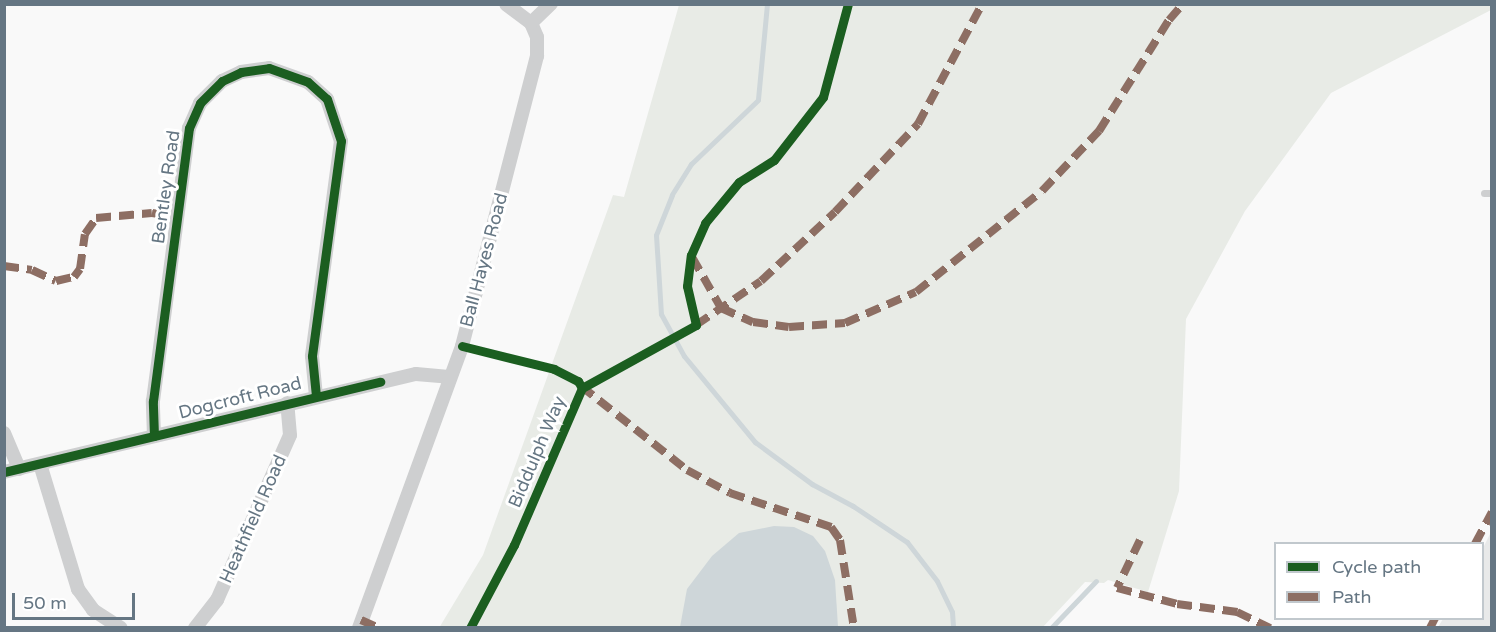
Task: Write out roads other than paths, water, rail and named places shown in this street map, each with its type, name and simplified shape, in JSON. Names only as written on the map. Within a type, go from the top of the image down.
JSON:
[{"type":"street","points":[[506,4],[531,23],[551,4]]},
{"type":"street","name":"Ball Hayes Road","points":[[358,627],[462,346],[537,56],[537,37],[531,23]]},
{"type":"street","name":"Bentley Road","points":[[154,436],[153,401],[189,128],[200,104],[222,81],[241,72],[269,68],[308,82],[327,99],[341,141],[312,356],[316,396]]},
{"type":"street","name":"Dogcroft Road","points":[[4,472],[416,374],[449,376]]},
{"type":"street","name":"Heathfield Road","points":[[195,627],[217,600],[290,435],[287,403]]},
{"type":"street","points":[[4,433],[19,469]]},
{"type":"street","points":[[40,464],[78,589],[93,610],[121,627]]},
{"type":"waterway","points":[[767,4],[758,100],[691,164],[672,195],[656,235],[661,314],[684,356],[755,442],[812,484],[853,506],[907,542],[937,581],[952,612],[953,628]]},
{"type":"waterway","points":[[1051,628],[1096,581]]}]
